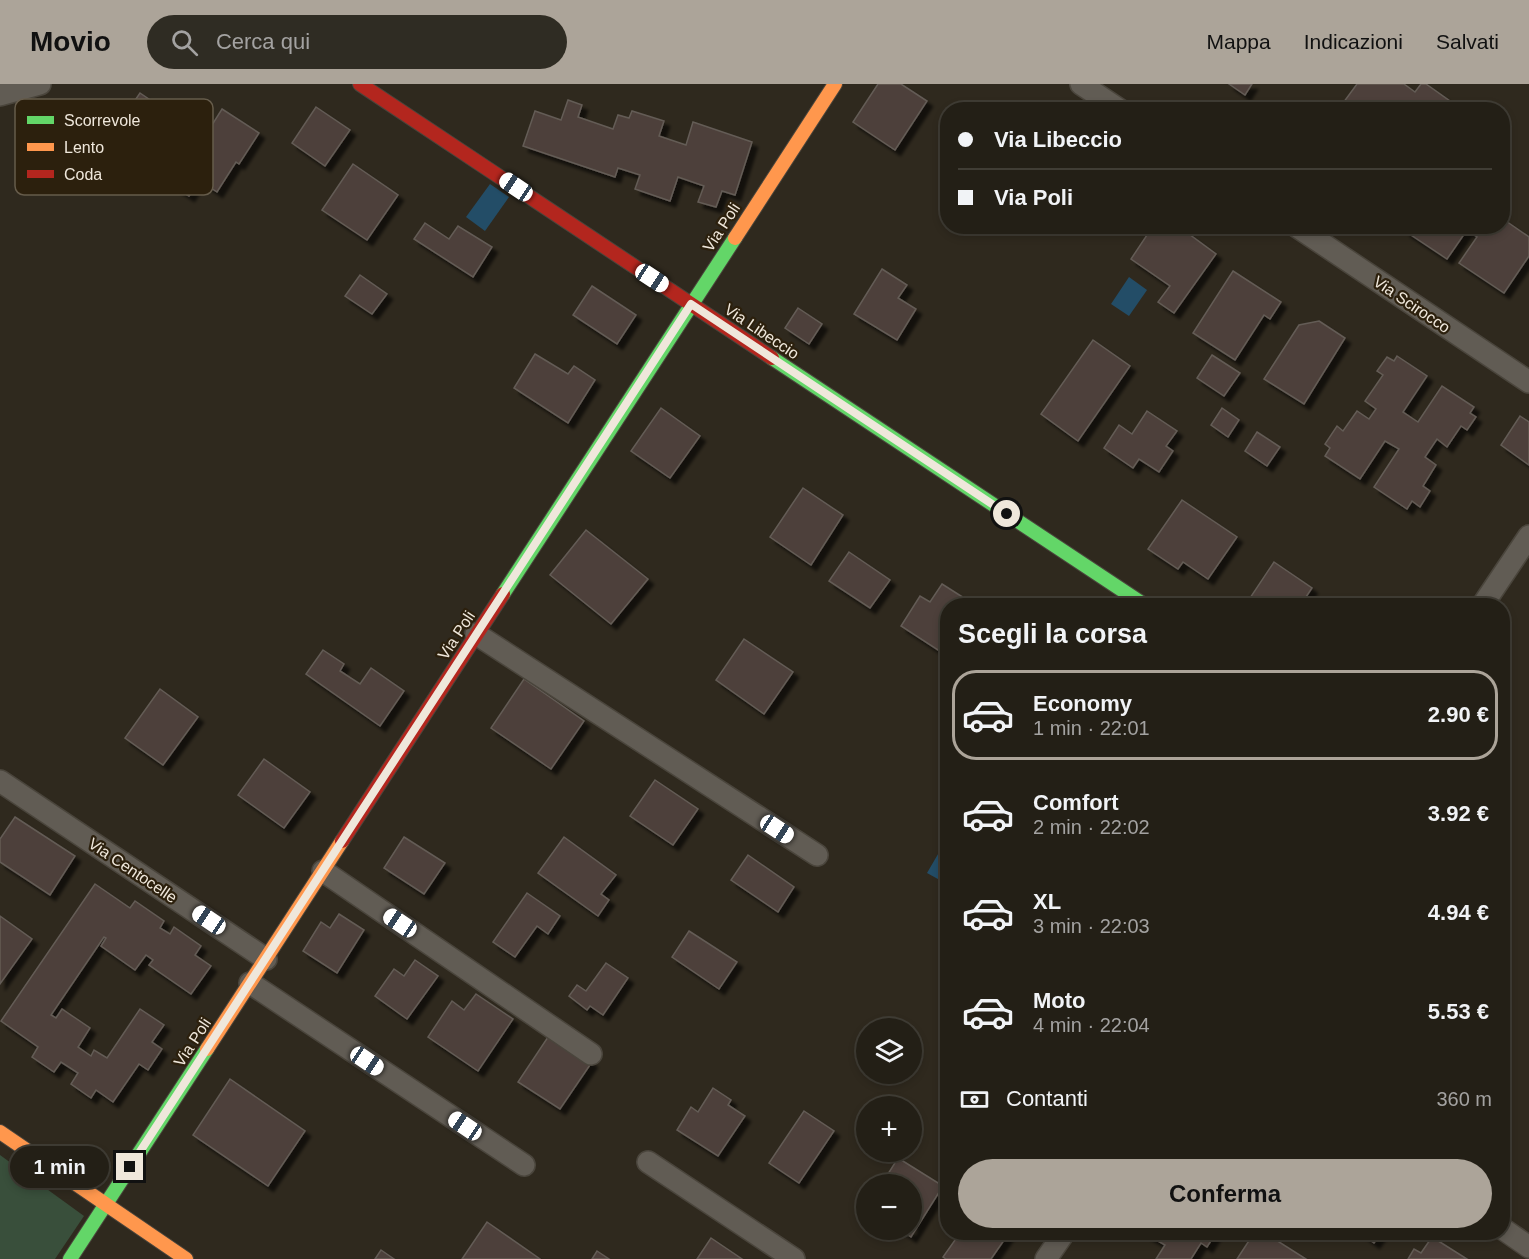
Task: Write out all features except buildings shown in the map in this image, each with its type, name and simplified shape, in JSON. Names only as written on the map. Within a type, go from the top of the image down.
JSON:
[{"type":"street","points":[[0,96],[40,84]]},
{"type":"street","name":"Via Libeccio","points":[[360,84],[1134,598]]},
{"type":"street","name":"Via Poli","points":[[70,1259],[835,84]]},
{"type":"street","points":[[1081,84],[1108,102]]},
{"type":"street","name":"Via Scirocco","points":[[1308,234],[1529,382]]},
{"type":"street","points":[[1487,598],[1529,536]]},
{"type":"street","points":[[476,634],[817,855]]},
{"type":"street","name":"Via Centocelle","points":[[0,781],[266,959]]},
{"type":"street","points":[[323,871],[591,1054]]},
{"type":"street","points":[[250,982],[524,1165]]},
{"type":"street","points":[[0,1131],[186,1259]]},
{"type":"street","points":[[648,1162],[794,1259]]},
{"type":"street","points":[[1510,1234],[1529,1246]]},
{"type":"green space","points":[[0,1155],[84,1216],[55,1259],[0,1259]]},
{"type":"water","points":[[490,184],[509,197],[485,231],[466,217]]},
{"type":"water","points":[[1129,277],[1147,290],[1129,316],[1111,304]]},
{"type":"water","points":[[940,851],[940,880],[927,873]]},
{"type":"traffic: fast","points":[[503,594],[735,238]]},
{"type":"traffic: fast","points":[[772,358],[1134,598]]},
{"type":"traffic: fast","points":[[70,1259],[207,1049]]},
{"type":"traffic: slow","points":[[735,238],[835,84]]},
{"type":"traffic: slow","points":[[207,1049],[342,841]]},
{"type":"traffic: slow","points":[[0,1132],[186,1259]]},
{"type":"traffic: jam","points":[[360,84],[772,358]]},
{"type":"traffic: jam","points":[[342,841],[503,594]]},
{"type":"route","points":[[130,1167],[691,304],[1007,514]]}]
